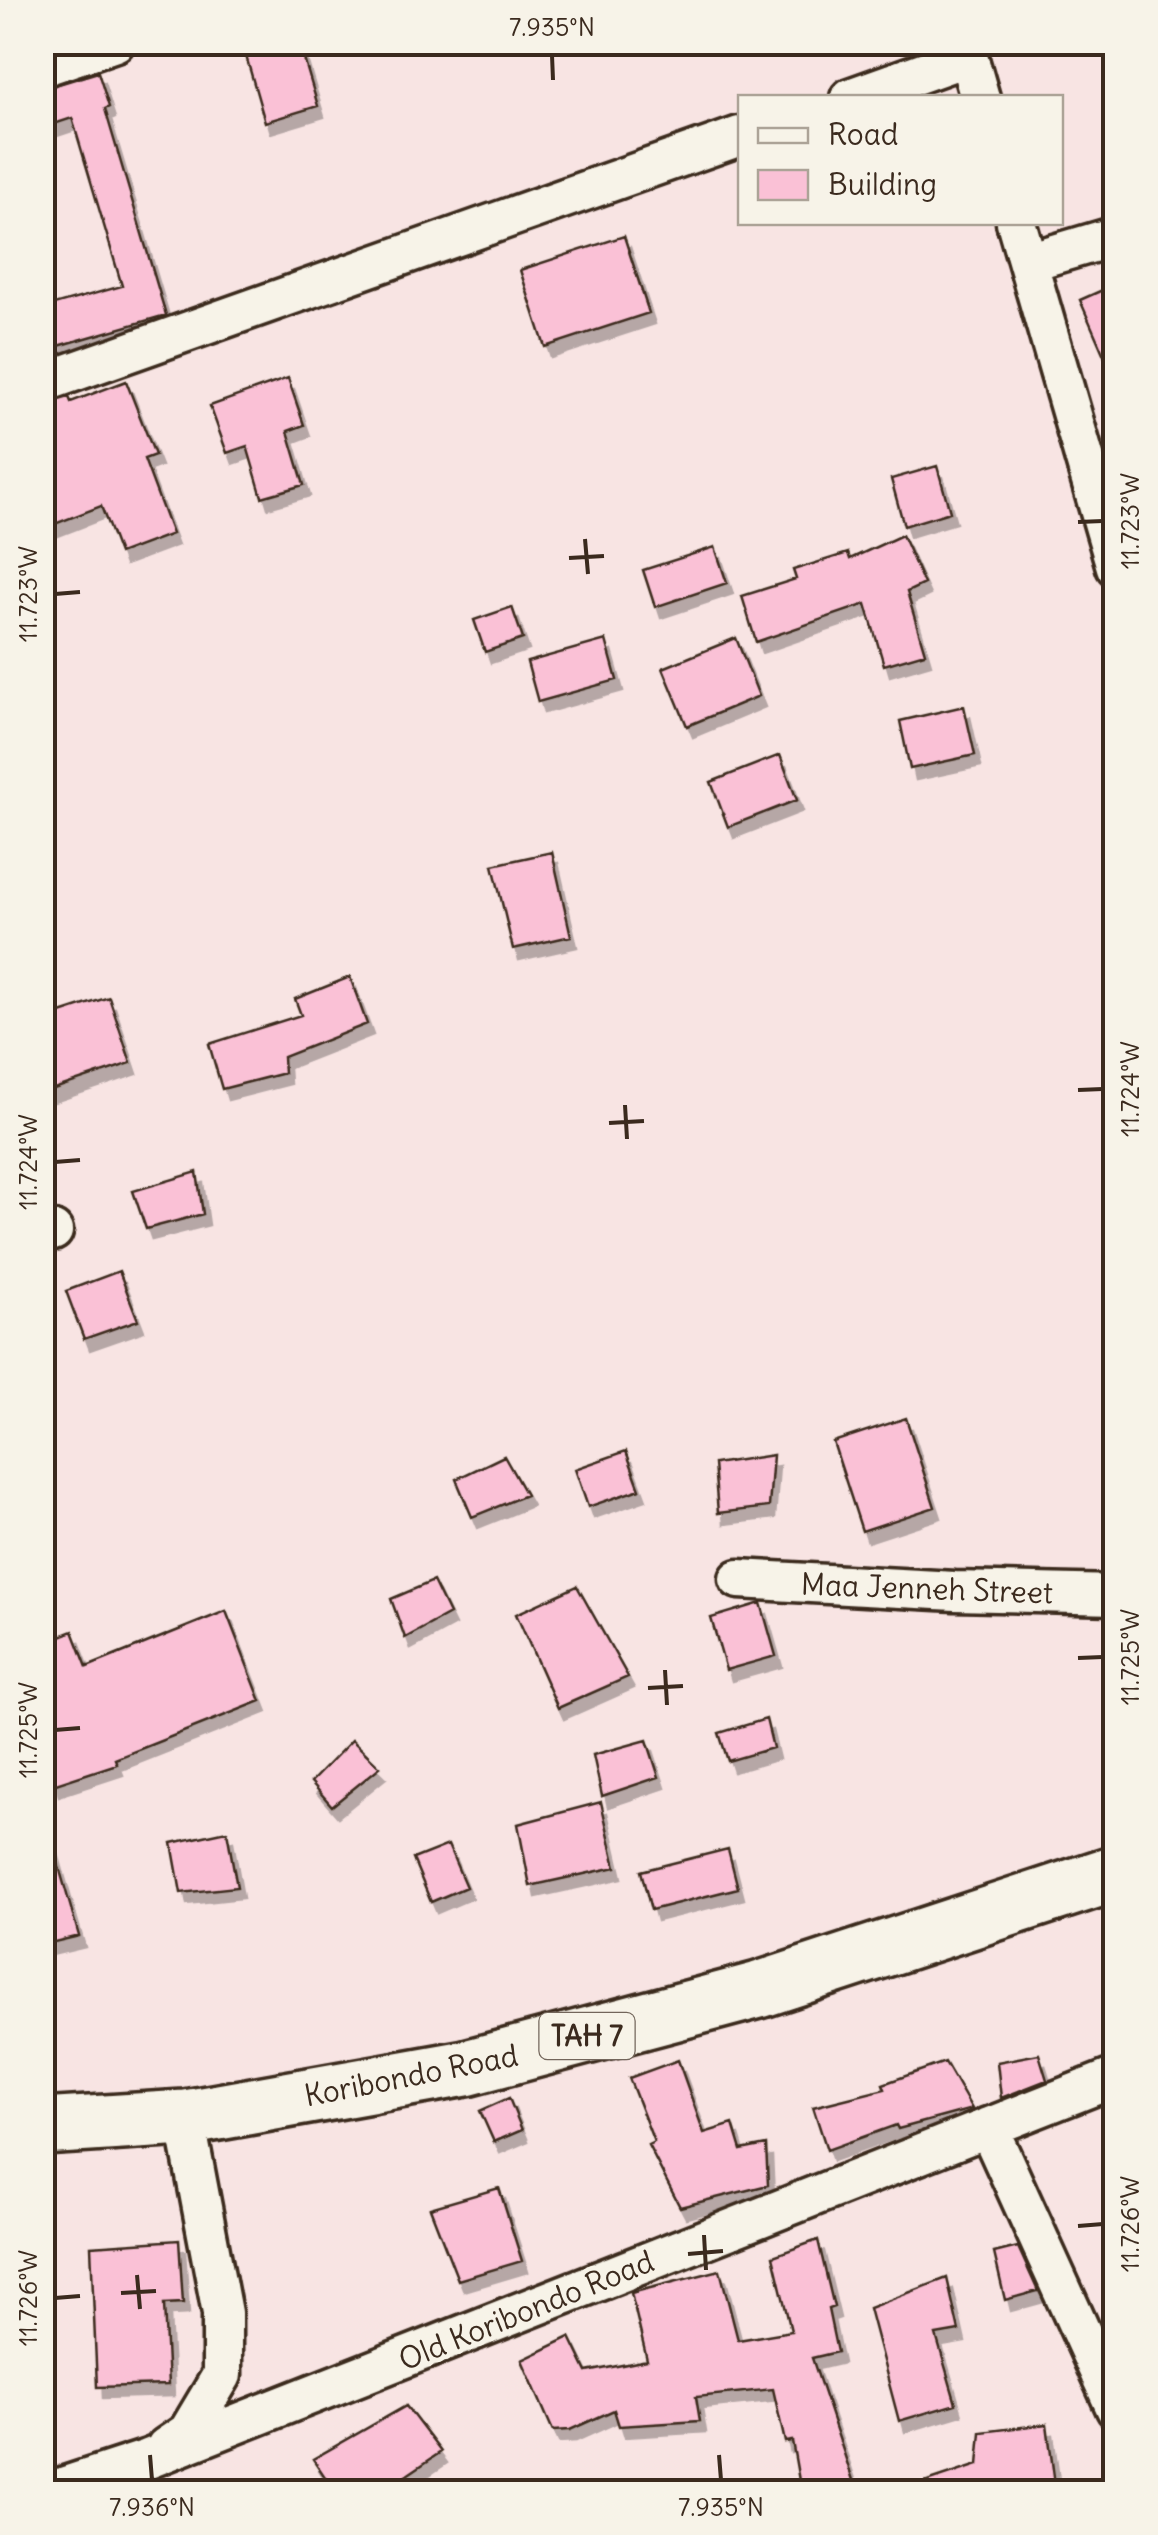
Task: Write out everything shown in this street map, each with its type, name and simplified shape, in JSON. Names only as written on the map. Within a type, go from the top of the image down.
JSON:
[{"type":"highway","name":"Koribondo Road","points":[[42,2127],[185,2118],[466,2068],[759,1990],[1116,1873]]},
{"type":"street","points":[[42,67],[115,42]]},
{"type":"street","points":[[857,95],[966,49],[979,95]]},
{"type":"street","points":[[42,383],[738,137]]},
{"type":"street","points":[[1017,225],[1116,568]]},
{"type":"street","points":[[1028,262],[1116,236]]},
{"type":"street","name":"Maa Jenneh Street","points":[[739,1579],[955,1592],[1116,1595]]},
{"type":"street","name":"Old Koribondo Road","points":[[46,2492],[148,2460],[1116,2076]]},
{"type":"street","points":[[148,2460],[188,2432],[222,2375],[222,2313],[185,2118]]},
{"type":"street","points":[[988,2127],[1116,2409]]},
{"type":"building","points":[[242,42],[299,42],[318,106],[265,122]]},
{"type":"building","points":[[98,72],[109,107],[105,109],[166,315],[55,347],[56,354],[42,359],[42,316],[52,313],[50,306],[122,286],[72,118],[42,128],[42,89]]},
{"type":"building","points":[[624,236],[649,313],[545,347],[520,270]]},
{"type":"building","points":[[1116,284],[1116,383],[1080,300]]},
{"type":"building","points":[[288,378],[304,425],[288,431],[304,485],[262,497],[247,446],[227,453],[210,406]]},
{"type":"building","points":[[126,381],[155,455],[144,459],[172,534],[119,554],[101,506],[42,529],[42,467],[50,464],[42,442],[42,405],[69,397],[71,402]]},
{"type":"building","points":[[937,466],[950,512],[904,526],[891,479]]},
{"type":"building","points":[[902,535],[924,584],[907,592],[925,653],[884,665],[866,604],[756,642],[742,596],[796,579],[793,570],[848,553],[850,559]]},
{"type":"building","points":[[715,547],[727,583],[655,607],[643,570]]},
{"type":"building","points":[[512,607],[523,639],[485,652],[474,620]]},
{"type":"building","points":[[736,638],[759,696],[687,726],[663,668]]},
{"type":"building","points":[[606,640],[617,680],[538,702],[527,662]]},
{"type":"building","points":[[964,706],[975,755],[910,769],[900,721]]},
{"type":"building","points":[[780,755],[797,800],[728,827],[711,782]]},
{"type":"building","points":[[552,852],[571,936],[513,949],[493,865]]},
{"type":"building","points":[[350,977],[367,1024],[283,1057],[284,1073],[222,1089],[209,1044],[301,1015],[295,999]]},
{"type":"building","points":[[109,997],[131,1063],[42,1093],[42,1019]]},
{"type":"building","points":[[197,1172],[203,1214],[146,1229],[133,1191]]},
{"type":"building","points":[[119,1271],[138,1320],[84,1339],[66,1291]]},
{"type":"building","points":[[906,1418],[935,1507],[862,1531],[833,1442]]},
{"type":"building","points":[[626,1451],[640,1489],[588,1507],[575,1469]]},
{"type":"building","points":[[773,1455],[769,1507],[718,1513],[714,1464]]},
{"type":"building","points":[[504,1456],[526,1495],[472,1517],[456,1479]]},
{"type":"building","points":[[433,1581],[449,1614],[405,1638],[391,1599]]},
{"type":"building","points":[[577,1586],[628,1677],[558,1708],[516,1614]]},
{"type":"building","points":[[761,1603],[776,1656],[726,1670],[711,1618]]},
{"type":"building","points":[[226,1611],[261,1701],[115,1759],[117,1764],[53,1785],[42,1751],[42,1643],[73,1631],[87,1667]]},
{"type":"building","points":[[766,1719],[773,1748],[728,1761],[719,1733]]},
{"type":"building","points":[[352,1740],[380,1767],[332,1806],[311,1782]]},
{"type":"building","points":[[647,1740],[659,1777],[602,1796],[593,1755]]},
{"type":"building","points":[[601,1802],[616,1867],[530,1886],[518,1824]]},
{"type":"building","points":[[227,1831],[237,1887],[181,1893],[172,1843]]},
{"type":"building","points":[[50,1836],[79,1936],[42,1945],[42,1837]]},
{"type":"building","points":[[448,1845],[466,1887],[431,1902],[413,1859]]},
{"type":"building","points":[[728,1849],[738,1888],[651,1910],[641,1871]]},
{"type":"building","points":[[1039,2054],[1047,2080],[1001,2098],[997,2062]]},
{"type":"building","points":[[678,2060],[704,2133],[733,2124],[741,2150],[766,2145],[768,2185],[680,2207],[648,2145],[654,2142],[629,2078]]},
{"type":"building","points":[[945,2062],[972,2109],[898,2129],[896,2125],[827,2150],[813,2107],[885,2089],[883,2084]]},
{"type":"building","points":[[509,2098],[522,2130],[494,2142],[480,2111]]},
{"type":"building","points":[[499,2188],[522,2261],[458,2280],[430,2208]]},
{"type":"building","points":[[179,2240],[183,2303],[164,2304],[168,2385],[97,2387],[91,2246]]},
{"type":"building","points":[[818,2240],[834,2307],[828,2309],[837,2352],[812,2358],[857,2492],[801,2492],[792,2441],[785,2442],[773,2389],[696,2397],[700,2421],[619,2426],[614,2410],[570,2430],[553,2431],[522,2360],[570,2337],[587,2372],[647,2360],[631,2293],[720,2270],[738,2340],[791,2331],[773,2256]]},
{"type":"building","points":[[1018,2247],[1038,2291],[1005,2300],[994,2253]]},
{"type":"building","points":[[947,2278],[959,2331],[936,2335],[956,2404],[899,2421],[869,2308]]},
{"type":"building","points":[[406,2406],[441,2452],[382,2492],[335,2492],[313,2459]]},
{"type":"building","points":[[1047,2424],[1056,2492],[913,2492],[912,2487],[978,2465],[981,2432]]}]
